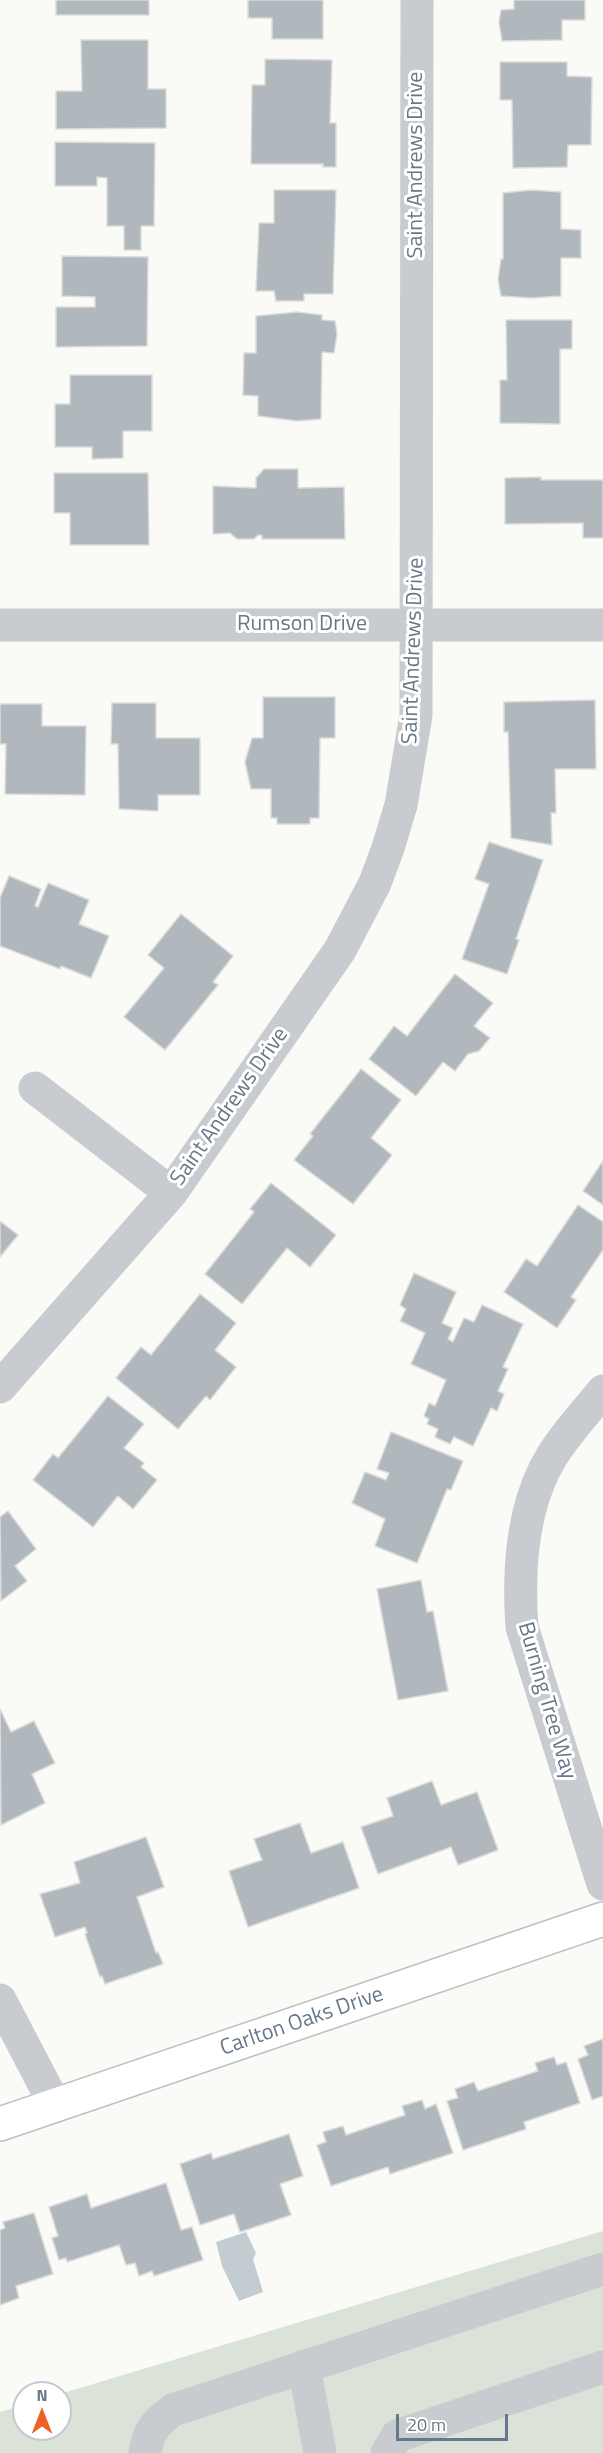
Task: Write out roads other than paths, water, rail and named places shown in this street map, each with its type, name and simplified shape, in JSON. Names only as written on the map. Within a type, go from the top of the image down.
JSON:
[{"type":"main road","name":"Carlton Oaks Drive","points":[[0,2124],[603,1919]]},
{"type":"street","name":"Saint Andrews Drive","points":[[0,1388],[171,1193],[340,950],[375,883],[401,804],[416,715],[417,0]]},
{"type":"street","name":"Rumson Drive","points":[[0,625],[603,625]]},
{"type":"street","points":[[35,1088],[171,1193]]},
{"type":"street","name":"Burning Tree Way","points":[[603,1391],[551,1457],[540,1481],[523,1546],[519,1587],[522,1627],[603,1884]]},
{"type":"street","points":[[0,2000],[55,2105]]},
{"type":"street","points":[[145,2453],[150,2432],[158,2421],[173,2410],[603,2269]]},
{"type":"street","points":[[304,2366],[320,2453]]},
{"type":"street","points":[[387,2453],[396,2436],[603,2367]]}]
